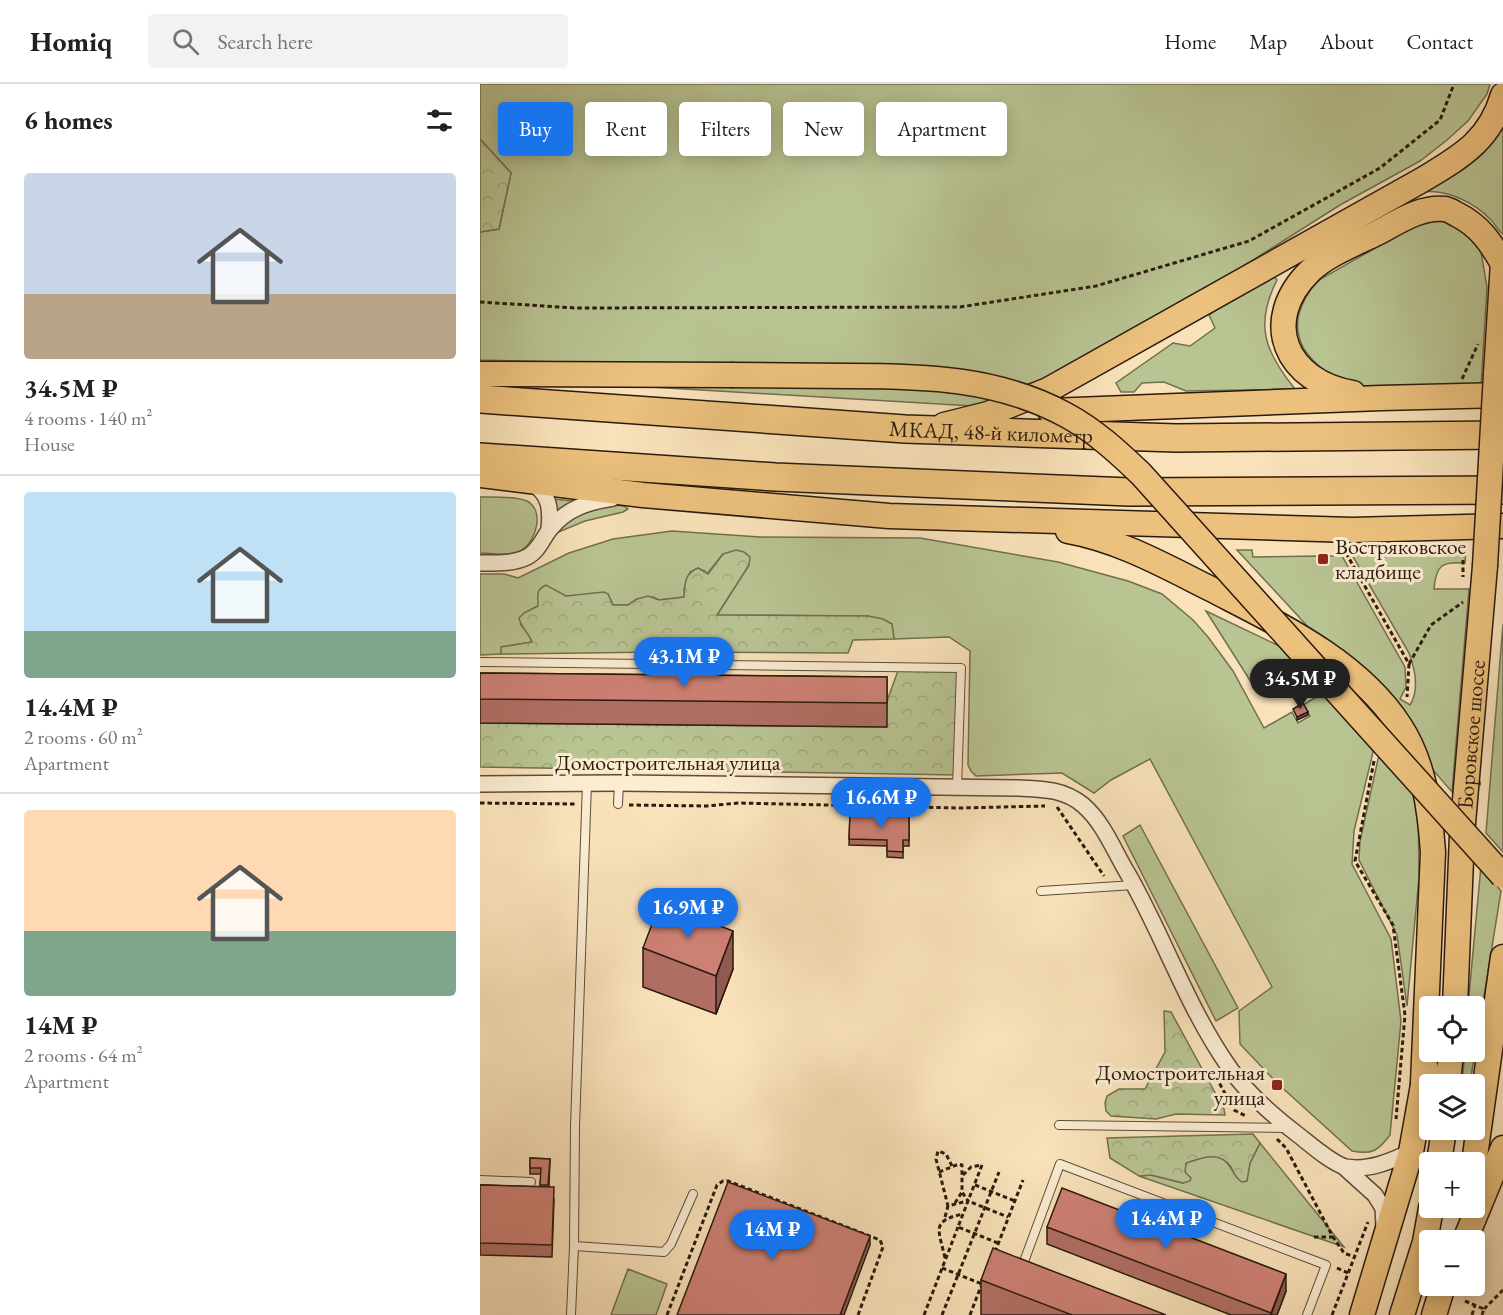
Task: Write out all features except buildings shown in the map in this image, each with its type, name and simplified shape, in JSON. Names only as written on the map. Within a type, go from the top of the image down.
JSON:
[{"type":"highway","name":"МКАД, 48-й километр","points":[[480,399],[905,429],[1176,438],[1503,435]]},
{"type":"highway","points":[[480,457],[786,477],[1129,492],[1503,490]]},
{"type":"main road","points":[[905,429],[942,425],[988,414],[1048,390],[1455,160],[1477,144],[1498,111],[1503,95]]},
{"type":"main road","points":[[988,414],[1381,398],[1500,384],[1503,263],[1488,238],[1472,222],[1447,209],[1427,209],[1343,250],[1312,269],[1295,288],[1285,310],[1282,330],[1288,353],[1303,369],[1323,384],[1345,392],[1381,398]]},
{"type":"main road","points":[[480,374],[932,378],[967,382],[1008,391],[1042,403],[1068,416],[1120,454],[1141,474],[1503,876]]},
{"type":"main road","name":"Боровское шоссе","points":[[1455,996],[1468,756],[1485,566],[1491,463],[1500,384]]},
{"type":"main road","points":[[480,475],[643,495],[889,516],[1352,530],[1503,526]]},
{"type":"main road","points":[[1006,521],[1072,532],[1152,559],[1304,640],[1339,663],[1388,709],[1413,750],[1431,821],[1433,885],[1423,1074]]},
{"type":"main road","points":[[1440,996],[1459,897]]},
{"type":"main road","points":[[1476,1152],[1503,957]]},
{"type":"main road","points":[[1362,1315],[1412,1152],[1419,1108]]},
{"type":"main road","points":[[1469,1230],[1503,1148]]},
{"type":"main road","points":[[1402,1315],[1425,1242],[1429,1218]]},
{"type":"street","points":[[526,480],[538,487],[546,497],[551,508],[549,529]]},
{"type":"street","points":[[480,563],[513,561],[528,557],[562,515],[576,507],[612,498],[643,495]]},
{"type":"street","name":"Домостроительная улица","points":[[480,784],[619,783],[1048,789],[1068,794],[1096,818],[1134,885],[1193,1005],[1229,1069],[1289,1128],[1344,1167],[1375,1195],[1383,1208],[1384,1242]]},
{"type":"street","points":[[1344,1167],[1384,1164],[1412,1152]]},
{"type":"lane","points":[[480,662],[961,669],[957,788]]},
{"type":"lane","points":[[571,1315],[574,1246],[574,1126],[587,783]]},
{"type":"lane","points":[[618,804],[619,783]]},
{"type":"lane","points":[[1041,891],[1134,885]]},
{"type":"lane","points":[[1059,1125],[1289,1128]]},
{"type":"lane","points":[[1026,1274],[1022,1266],[1043,1220],[1060,1164],[1326,1265],[1307,1315]]},
{"type":"lane","points":[[480,1180],[531,1182]]},
{"type":"lane","points":[[574,1246],[664,1252],[693,1194]]},
{"type":"path","points":[[480,302],[576,308],[960,307],[1096,286],[1249,241],[1380,168],[1440,120],[1454,84]]},
{"type":"path","points":[[1460,384],[1481,336]]},
{"type":"path","points":[[1463,545],[1463,577]]},
{"type":"path","points":[[1346,553],[1409,664]]},
{"type":"path","points":[[1407,697],[1409,664],[1431,625],[1463,602],[1466,595]]},
{"type":"path","points":[[1374,759],[1355,861],[1393,925],[1405,1015],[1395,1124]]},
{"type":"path","points":[[480,803],[574,804]]},
{"type":"path","points":[[618,804],[707,806],[738,803],[958,808],[1057,806],[1112,886]]},
{"type":"path","points":[[1286,1148],[1333,1237],[1344,1253],[1355,1257]]},
{"type":"path","points":[[945,1259],[940,1229],[948,1206],[936,1158],[939,1150],[946,1154],[952,1166]]},
{"type":"path","points":[[939,1172],[958,1164],[962,1165],[962,1192],[953,1205]]},
{"type":"path","points":[[924,1315],[982,1165],[971,1167],[963,1175]]},
{"type":"path","points":[[942,1315],[999,1172]]},
{"type":"path","points":[[994,1254],[1023,1180]]},
{"type":"path","points":[[667,1315],[716,1188],[723,1181],[880,1239],[883,1247],[858,1315]]},
{"type":"path","points":[[975,1185],[1015,1201]]},
{"type":"path","points":[[962,1192],[968,1201],[1008,1217]]},
{"type":"path","points":[[948,1206],[968,1201]]},
{"type":"path","points":[[945,1217],[963,1214]]},
{"type":"path","points":[[1332,1315],[1371,1214]]},
{"type":"path","points":[[958,1227],[998,1243]]},
{"type":"path","points":[[1314,1237],[1333,1237]]},
{"type":"path","points":[[942,1268],[982,1284]]},
{"type":"path","points":[[1337,1268],[1348,1273]]},
{"type":"path","points":[[970,1315],[986,1275]]},
{"type":"path","points":[[1482,1315],[1484,1309],[1503,1290]]},
{"type":"path","points":[[1465,1301],[1484,1309]]},
{"type":"path","points":[[1472,1315],[1475,1305]]},
{"type":"green space","points":[[480,84],[1490,84],[1487,94],[1468,121],[1420,161],[1340,205],[1234,272],[1099,372],[973,406],[651,387],[651,364],[480,360],[480,232],[499,229],[511,173],[480,139]]},
{"type":"green space","points":[[1503,115],[1503,234],[1491,220],[1469,203],[1451,195],[1423,192]]},
{"type":"green space","points":[[480,139],[511,173],[499,229],[480,232]]},
{"type":"green space","points":[[1442,219],[1464,230],[1480,246],[1487,287],[1481,387],[1385,389],[1356,385],[1341,380],[1320,367],[1304,349],[1298,331],[1302,305],[1317,281],[1425,220]]},
{"type":"green space","points":[[1272,273],[1277,280],[1266,311],[1266,337],[1276,363],[1295,389],[1186,391],[1164,382],[1142,383],[1134,392],[1121,392],[1116,383],[1173,343],[1190,346],[1215,328],[1209,315]]},
{"type":"green space","points":[[480,497],[517,498],[533,506],[537,526],[527,546],[512,553],[480,553]]},
{"type":"green space","points":[[553,499],[624,506],[628,509],[585,521],[554,534]]},
{"type":"green space","points":[[672,531],[760,537],[920,538],[1058,562],[1128,581],[1162,594],[1193,620],[1208,637],[1233,671],[1264,728],[1292,712],[1298,723],[1310,716],[1303,705],[1328,690],[1375,744],[1354,831],[1352,864],[1391,939],[1401,1021],[1390,1135],[1386,1140],[1370,1152],[1352,1151],[1277,1083],[1240,1044],[1239,1011],[1272,987],[1150,759],[1111,780],[1094,793],[1062,773],[976,776],[968,765],[970,651],[949,637],[894,639],[892,624],[868,616],[717,615],[749,565],[723,554],[707,574],[698,568],[690,572],[684,589],[685,597],[659,600],[653,597],[637,599],[628,605],[613,605],[608,594],[566,596],[554,591],[538,606],[524,613],[521,625],[529,634],[532,642],[502,647],[501,654],[480,655],[480,574],[504,574],[518,578],[569,553],[613,539]]},
{"type":"green space","points":[[736,550],[750,557],[749,565],[717,615],[868,616],[883,619],[892,624],[894,639],[853,640],[848,653],[501,654],[501,647],[532,642],[519,618],[538,606],[539,591],[546,585],[566,596],[604,592],[608,594],[613,605],[628,605],[648,596],[659,600],[684,597],[686,580],[693,570],[698,568],[708,574],[723,554]]},
{"type":"green space","points":[[1237,550],[1252,550],[1253,557],[1318,556],[1319,563],[1328,562],[1328,556],[1342,556],[1405,667],[1406,687],[1400,699],[1410,705],[1416,686],[1415,672],[1409,653],[1352,555],[1466,551],[1465,563],[1451,563],[1442,566],[1436,575],[1434,589],[1469,589],[1452,792],[1335,656]]},
{"type":"green space","points":[[1206,611],[1294,653],[1306,667],[1271,693],[1258,693]]},
{"type":"green space","points":[[1503,624],[1503,852],[1486,833]]},
{"type":"green space","points":[[899,668],[961,668],[957,775],[480,767],[480,723],[886,727],[887,701]]},
{"type":"green space","points":[[1380,750],[1418,793],[1419,877],[1407,1006],[1397,935],[1359,860],[1360,841]]},
{"type":"green space","points":[[1140,825],[1238,1008],[1216,1021],[1123,836]]},
{"type":"green space","points":[[1481,866],[1501,891],[1484,996],[1469,996]]},
{"type":"green space","points":[[1164,1011],[1171,1012],[1224,1109],[1225,1115],[1176,1114],[1156,1119],[1111,1116],[1106,1111],[1107,1096],[1119,1089],[1145,1089],[1165,1052]]},
{"type":"green space","points":[[1464,1062],[1473,1062],[1471,1074],[1463,1074]]},
{"type":"green space","points":[[1253,1134],[1260,1143],[1250,1163],[1247,1181],[1242,1182],[1227,1162],[1216,1157],[1186,1163],[1185,1172],[1191,1178],[1190,1181],[1183,1183],[1151,1175],[1139,1176],[1110,1158],[1107,1138]]},
{"type":"green space","points":[[1260,1143],[1344,1247],[1139,1176],[1151,1175],[1183,1183],[1186,1163],[1215,1156],[1226,1162],[1241,1181],[1246,1181],[1250,1163]]},
{"type":"green space","points":[[628,1269],[667,1284],[656,1315],[611,1315]]},
{"type":"place","name":"Востряковское кладбище","points":[[1323,559]]},
{"type":"place","name":"Домостроительная улица","points":[[1277,1085]]}]
